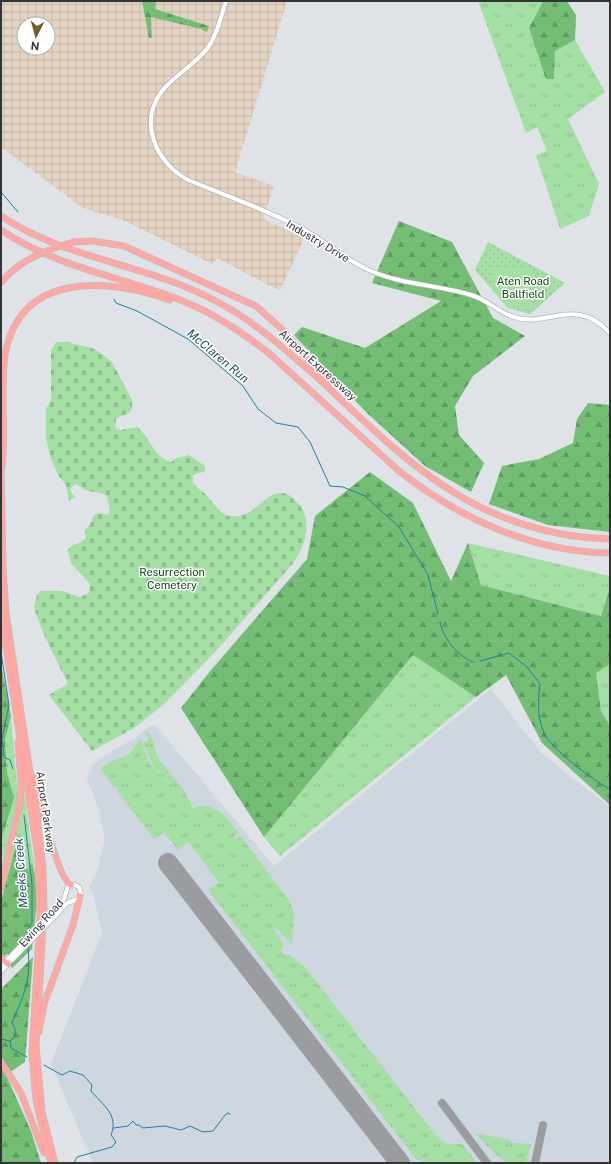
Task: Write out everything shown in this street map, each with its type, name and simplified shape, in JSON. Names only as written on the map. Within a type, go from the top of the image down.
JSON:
[{"type":"highway","name":"Airport Expressway","points":[[1,216],[52,242],[181,285],[220,303],[256,325],[280,344],[424,472],[449,490],[487,510],[544,530],[576,536],[610,539]]},
{"type":"highway","points":[[1,230],[47,255],[184,301],[208,312],[237,330],[271,355],[399,471],[422,488],[462,513],[484,524],[541,543],[582,551],[610,554]]},
{"type":"highway","points":[[1,283],[26,261],[55,247],[73,242],[92,241],[124,246],[256,306],[284,331],[317,371],[375,430]]},
{"type":"highway","points":[[1,470],[3,382],[7,347],[14,328],[21,316],[40,298],[52,292],[77,286],[119,288],[177,302],[202,312],[237,330]]},
{"type":"highway","name":"Airport Parkway","points":[[1,464],[3,577],[11,646],[38,824],[43,869],[44,910],[36,1028],[44,1118],[55,1163]]},
{"type":"highway","name":"Airport Parkway","points":[[1,614],[38,857],[40,920],[32,1052],[36,1101],[51,1163]]},
{"type":"highway","points":[[11,646],[39,800],[64,878],[71,885]]},
{"type":"highway","points":[[1,888],[17,822],[21,797],[13,694]]},
{"type":"highway","points":[[38,1064],[40,1031],[44,1004],[73,925],[80,896]]},
{"type":"highway","points":[[1,1062],[21,1093],[48,1163]]},
{"type":"street","name":"Industry Drive","points":[[226,1],[215,34],[208,48],[166,86],[156,100],[152,110],[151,126],[153,142],[164,162],[174,171],[189,180],[296,226],[354,263],[377,274],[474,295],[507,314],[522,319],[533,320],[568,313],[585,316],[600,324],[610,333]]},
{"type":"street","name":"Ewing Road","points":[[1,971],[6,961],[57,911],[67,903],[77,900],[81,892],[79,887],[71,885],[66,888],[64,900],[57,911]]},
{"type":"shaded area","points":[[1,1],[287,1],[235,172],[274,186],[263,219],[304,238],[280,291],[217,258],[212,264],[123,220],[83,208],[1,147]]},
{"type":"shaded area","points":[[491,689],[542,754],[610,807],[610,1163],[93,1163],[51,1064],[102,933],[93,892],[89,888],[99,867],[99,861],[105,840],[99,810],[87,778],[93,764],[135,738],[148,727],[155,725],[274,866]]},
{"type":"green space","points":[[142,1],[156,1],[155,9],[209,26],[207,32],[201,29],[151,17],[152,38],[149,38]]},
{"type":"green space","points":[[478,1],[543,1],[529,28],[554,78],[555,51],[575,40],[605,92],[568,119],[599,184],[589,216],[560,229],[536,155],[547,151],[537,127],[526,133]]},
{"type":"green space","points":[[543,1],[567,1],[576,15],[575,40],[555,51],[554,79],[546,79],[529,28]]},
{"type":"green space","points":[[399,221],[452,242],[493,318],[525,336],[473,376],[455,406],[459,435],[484,463],[471,492],[425,466],[366,412],[294,335],[302,327],[365,348],[441,301],[372,283]]},
{"type":"green space","name":"Aten Road Ballfield","points":[[488,242],[565,283],[530,314],[508,308],[475,270]]},
{"type":"green space","points":[[492,267],[528,269],[532,274],[532,310],[516,307],[502,298],[493,284],[491,275]]},
{"type":"green space","name":"Resurrection Cemetery","points":[[56,342],[67,342],[95,349],[112,362],[132,400],[132,408],[130,411],[116,419],[116,429],[121,430],[137,427],[146,436],[156,452],[165,460],[171,462],[177,458],[189,455],[205,466],[205,472],[197,473],[193,476],[193,484],[205,494],[222,513],[229,516],[246,514],[270,496],[283,493],[292,497],[302,508],[306,523],[305,539],[294,562],[216,651],[164,704],[134,728],[92,751],[49,695],[68,684],[45,637],[34,608],[37,595],[41,591],[61,591],[80,597],[89,593],[89,583],[71,563],[68,550],[86,538],[85,530],[91,523],[94,515],[98,513],[108,515],[110,510],[107,496],[87,490],[75,484],[70,490],[75,497],[69,501],[66,485],[59,476],[51,459],[46,439],[46,409],[51,400],[51,351]]},
{"type":"green space","points":[[588,403],[610,405],[610,532],[548,525],[489,504],[502,466],[539,459],[573,443],[577,419]]},
{"type":"green space","points":[[370,472],[413,503],[451,581],[468,543],[481,585],[601,616],[610,587],[610,664],[596,673],[601,711],[610,726],[610,805],[542,743],[506,675],[476,697],[413,655],[264,837],[181,708],[211,670],[307,559],[315,516]]},
{"type":"green space","points":[[468,543],[610,576],[610,587],[601,616],[481,585]]},
{"type":"green space","points":[[413,655],[476,697],[280,856],[264,837]]},
{"type":"green space","points":[[1,664],[11,716],[5,740],[7,772],[14,798],[1,841]]},
{"type":"green space","points":[[610,664],[610,726],[601,711],[596,673]]},
{"type":"green space","points":[[11,716],[18,797],[1,876],[3,856],[1,854],[1,841],[14,798],[7,772],[5,740]]},
{"type":"green space","points":[[148,732],[151,735],[156,754],[160,761],[184,791],[191,803],[192,808],[207,806],[219,811],[239,833],[234,836],[236,839],[240,835],[290,902],[294,915],[292,944],[276,928],[274,930],[282,942],[283,948],[280,950],[283,953],[277,959],[284,954],[289,955],[304,966],[438,1138],[446,1144],[462,1144],[474,1159],[475,1163],[429,1163],[416,1159],[208,890],[219,882],[188,842],[178,850],[164,832],[154,839],[117,791],[119,790],[116,787],[112,787],[113,786],[101,769],[109,762],[129,755],[140,738],[149,763],[183,797],[154,767],[142,742],[144,743],[149,739],[145,734]]},
{"type":"green space","points":[[23,783],[35,872],[32,863],[27,871],[16,845],[1,901],[22,810]]},
{"type":"green space","points":[[16,845],[27,870],[32,863],[36,883],[36,905],[32,949],[12,968],[10,965],[13,960],[7,954],[4,957],[1,955],[1,901]]},
{"type":"green space","points":[[33,957],[25,1062],[6,1075],[31,1131],[41,1163],[1,1163],[1,989]]},
{"type":"green space","points":[[475,1133],[510,1140],[513,1143],[531,1144],[526,1163],[507,1163],[493,1152]]},
{"type":"waterway","name":"McClaren Run","points":[[1,192],[18,212]]},
{"type":"waterway","name":"McClaren Run","points":[[114,299],[116,303],[137,311],[188,339],[243,386],[258,409],[276,423],[298,427],[310,442],[330,486],[343,487],[365,496],[399,527],[428,575],[438,614]]},
{"type":"waterway","name":"McClaren Run","points":[[440,622],[444,635],[452,646],[462,656],[473,662]]},
{"type":"waterway","name":"Meeks Creek","points":[[1,652],[9,705],[2,739],[4,757],[10,760],[13,769]]},
{"type":"waterway","name":"McClaren Run","points":[[480,661],[509,653],[527,667],[540,684],[539,715],[547,739],[573,764],[594,780],[610,789]]},
{"type":"waterway","name":"Meeks Creek","points":[[24,815],[32,884],[32,922],[27,932],[27,938]]},
{"type":"waterway","name":"Meeks Creek","points":[[27,1057],[11,1048],[10,1041],[15,1037],[15,1028],[12,1023],[24,994],[28,978],[28,947]]},
{"type":"waterway","points":[[1,1039],[10,1041]]},
{"type":"waterway","name":"Meeks Creek","points":[[44,1065],[62,1075],[70,1071],[83,1075],[92,1085],[91,1091],[105,1106],[113,1122],[111,1135],[116,1142],[112,1147],[77,1157],[74,1163]]},
{"type":"waterway","points":[[114,1128],[128,1126],[133,1121],[136,1125],[143,1128],[165,1126],[181,1130],[190,1126],[203,1132],[213,1131],[225,1115],[228,1113],[230,1114]]},
{"type":"taxiway","points":[[442,1103],[487,1163]]},
{"type":"taxiway","points":[[535,1163],[543,1125]]},
{"type":"runway","points":[[168,863],[400,1163]]}]
